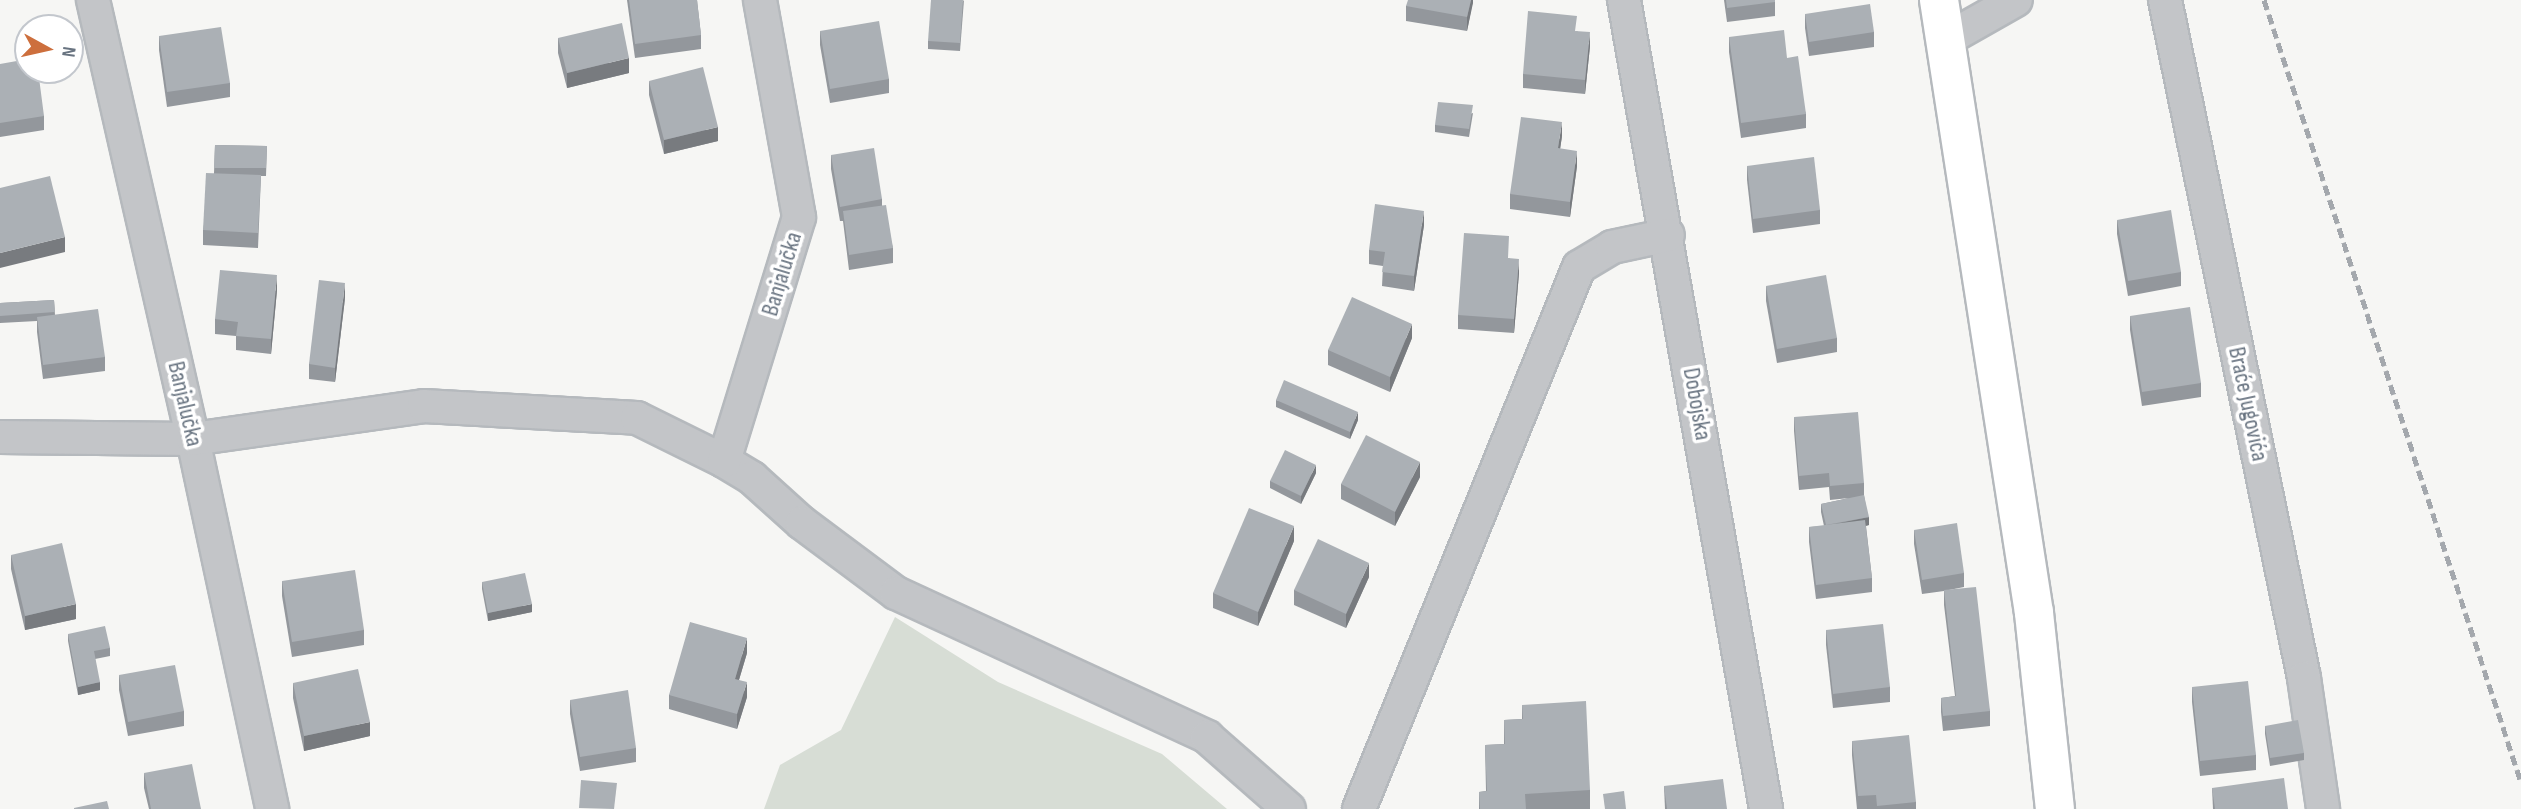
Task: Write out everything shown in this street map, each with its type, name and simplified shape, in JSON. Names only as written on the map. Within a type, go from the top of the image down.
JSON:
[{"type":"main road","points":[[1939,0],[1947,38],[1967,195],[2034,613],[2056,809]]},
{"type":"street","name":"Banjalučka","points":[[93,0],[193,439],[272,809]]},
{"type":"street","name":"Banjalučka","points":[[724,461],[799,217],[760,0]]},
{"type":"street","name":"Dobojska","points":[[1624,0],[1624,13],[1668,234],[1766,809]]},
{"type":"street","points":[[1947,38],[2015,0]]},
{"type":"street","name":"Braće Jugovića","points":[[2165,0],[2304,678],[2323,809]]},
{"type":"street","points":[[1359,809],[1579,267],[1612,247],[1668,234]]},
{"type":"street","points":[[0,437],[193,439],[424,406],[637,418],[724,461],[752,478],[802,523],[895,593],[1207,737],[1289,809]]},
{"type":"shaded area","points":[[895,617],[998,682],[1162,754],[1227,809],[764,809],[780,765],[841,730]]},
{"type":"building","points":[[629,0],[697,0],[701,35],[635,44]]},
{"type":"building","points":[[931,0],[963,0],[960,43],[928,41]]},
{"type":"building","points":[[1408,0],[1471,0],[1467,17],[1406,6]]},
{"type":"building","points":[[1726,0],[1775,0],[1775,2],[1727,8]]},
{"type":"building","points":[[1870,4],[1874,32],[1809,42],[1805,14]]},
{"type":"building","points":[[1528,11],[1577,16],[1575,31],[1590,32],[1585,80],[1523,74]]},
{"type":"building","points":[[879,21],[889,79],[830,89],[820,31]]},
{"type":"building","points":[[622,23],[629,58],[567,73],[558,38]]},
{"type":"building","points":[[221,27],[230,83],[167,92],[159,36]]},
{"type":"building","points":[[1784,30],[1787,58],[1798,56],[1806,114],[1741,123],[1729,37]]},
{"type":"building","points":[[14,62],[14,84],[40,84],[44,116],[0,123],[0,64]]},
{"type":"building","points":[[703,67],[718,127],[664,140],[649,81]]},
{"type":"building","points":[[1438,102],[1473,105],[1469,129],[1435,125]]},
{"type":"building","points":[[1521,117],[1562,122],[1558,148],[1577,151],[1570,202],[1510,194]]},
{"type":"building","points":[[215,145],[267,146],[266,168],[214,168]]},
{"type":"building","points":[[874,148],[882,199],[840,207],[831,155]]},
{"type":"building","points":[[1814,157],[1820,210],[1753,219],[1747,166]]},
{"type":"building","points":[[206,173],[261,175],[258,233],[203,230]]},
{"type":"building","points":[[50,176],[65,237],[0,253],[0,188]]},
{"type":"building","points":[[1375,204],[1424,211],[1414,276],[1382,272],[1385,252],[1369,250]]},
{"type":"building","points":[[886,205],[893,248],[849,255],[843,211]]},
{"type":"building","points":[[2171,210],[2181,272],[2128,281],[2117,220]]},
{"type":"building","points":[[1464,233],[1509,236],[1508,258],[1519,259],[1514,319],[1458,315]]},
{"type":"building","points":[[220,270],[277,275],[271,339],[236,336],[238,322],[215,319]]},
{"type":"building","points":[[1826,275],[1837,338],[1777,349],[1766,286]]},
{"type":"building","points":[[319,280],[345,283],[335,368],[309,364]]},
{"type":"building","points":[[1352,297],[1412,324],[1390,377],[1328,350]]},
{"type":"building","points":[[54,300],[55,312],[0,316],[0,303]]},
{"type":"building","points":[[2190,307],[2201,383],[2142,392],[2130,316]]},
{"type":"building","points":[[98,309],[105,357],[43,365],[37,317]]},
{"type":"building","points":[[1284,380],[1358,412],[1350,432],[1276,400]]},
{"type":"building","points":[[1858,412],[1864,483],[1830,486],[1829,473],[1799,476],[1794,417]]},
{"type":"building","points":[[1366,435],[1420,462],[1395,512],[1341,484]]},
{"type":"building","points":[[1285,450],[1316,465],[1301,496],[1270,481]]},
{"type":"building","points":[[1864,495],[1869,517],[1826,525],[1821,504]]},
{"type":"building","points":[[1249,508],[1294,526],[1258,612],[1213,593]]},
{"type":"building","points":[[1865,520],[1872,578],[1816,585],[1809,527]]},
{"type":"building","points":[[1957,523],[1964,573],[1922,580],[1914,530]]},
{"type":"building","points":[[1318,539],[1369,563],[1346,614],[1294,590]]},
{"type":"building","points":[[62,543],[76,604],[25,616],[11,555]]},
{"type":"building","points":[[355,570],[364,630],[292,642],[282,581]]},
{"type":"building","points":[[525,573],[532,604],[488,613],[482,582]]},
{"type":"building","points":[[1976,587],[1990,711],[1943,716],[1941,698],[1956,696],[1944,590]]},
{"type":"building","points":[[690,622],[747,638],[735,679],[747,682],[737,714],[669,695]]},
{"type":"building","points":[[1883,624],[1890,687],[1833,694],[1826,630]]},
{"type":"building","points":[[105,626],[110,648],[94,651],[100,682],[78,687],[68,634]]},
{"type":"building","points":[[175,665],[184,711],[128,722],[119,675]]},
{"type":"building","points":[[358,669],[370,722],[304,736],[293,683]]},
{"type":"building","points":[[2248,681],[2256,755],[2200,761],[2192,687]]},
{"type":"building","points":[[628,690],[636,748],[580,757],[570,700]]},
{"type":"building","points":[[1586,701],[1590,790],[1525,794],[1526,809],[1480,809],[1479,792],[1487,791],[1485,745],[1505,744],[1504,720],[1523,719],[1522,705]]},
{"type":"building","points":[[2298,720],[2304,753],[2270,758],[2265,726]]},
{"type":"building","points":[[1909,735],[1916,802],[1877,806],[1876,795],[1858,796],[1852,741]]},
{"type":"building","points":[[192,764],[201,809],[151,809],[144,773]]},
{"type":"building","points":[[2284,778],[2288,809],[2215,809],[2212,788]]},
{"type":"building","points":[[1723,779],[1727,809],[1667,809],[1664,786]]},
{"type":"building","points":[[581,780],[617,783],[614,809],[579,808]]},
{"type":"building","points":[[1624,791],[1626,809],[1605,809],[1603,794]]},
{"type":"building","points":[[107,801],[109,809],[74,809],[74,808]]},
{"type":"railway","points":[[2264,0],[2521,782]]}]
